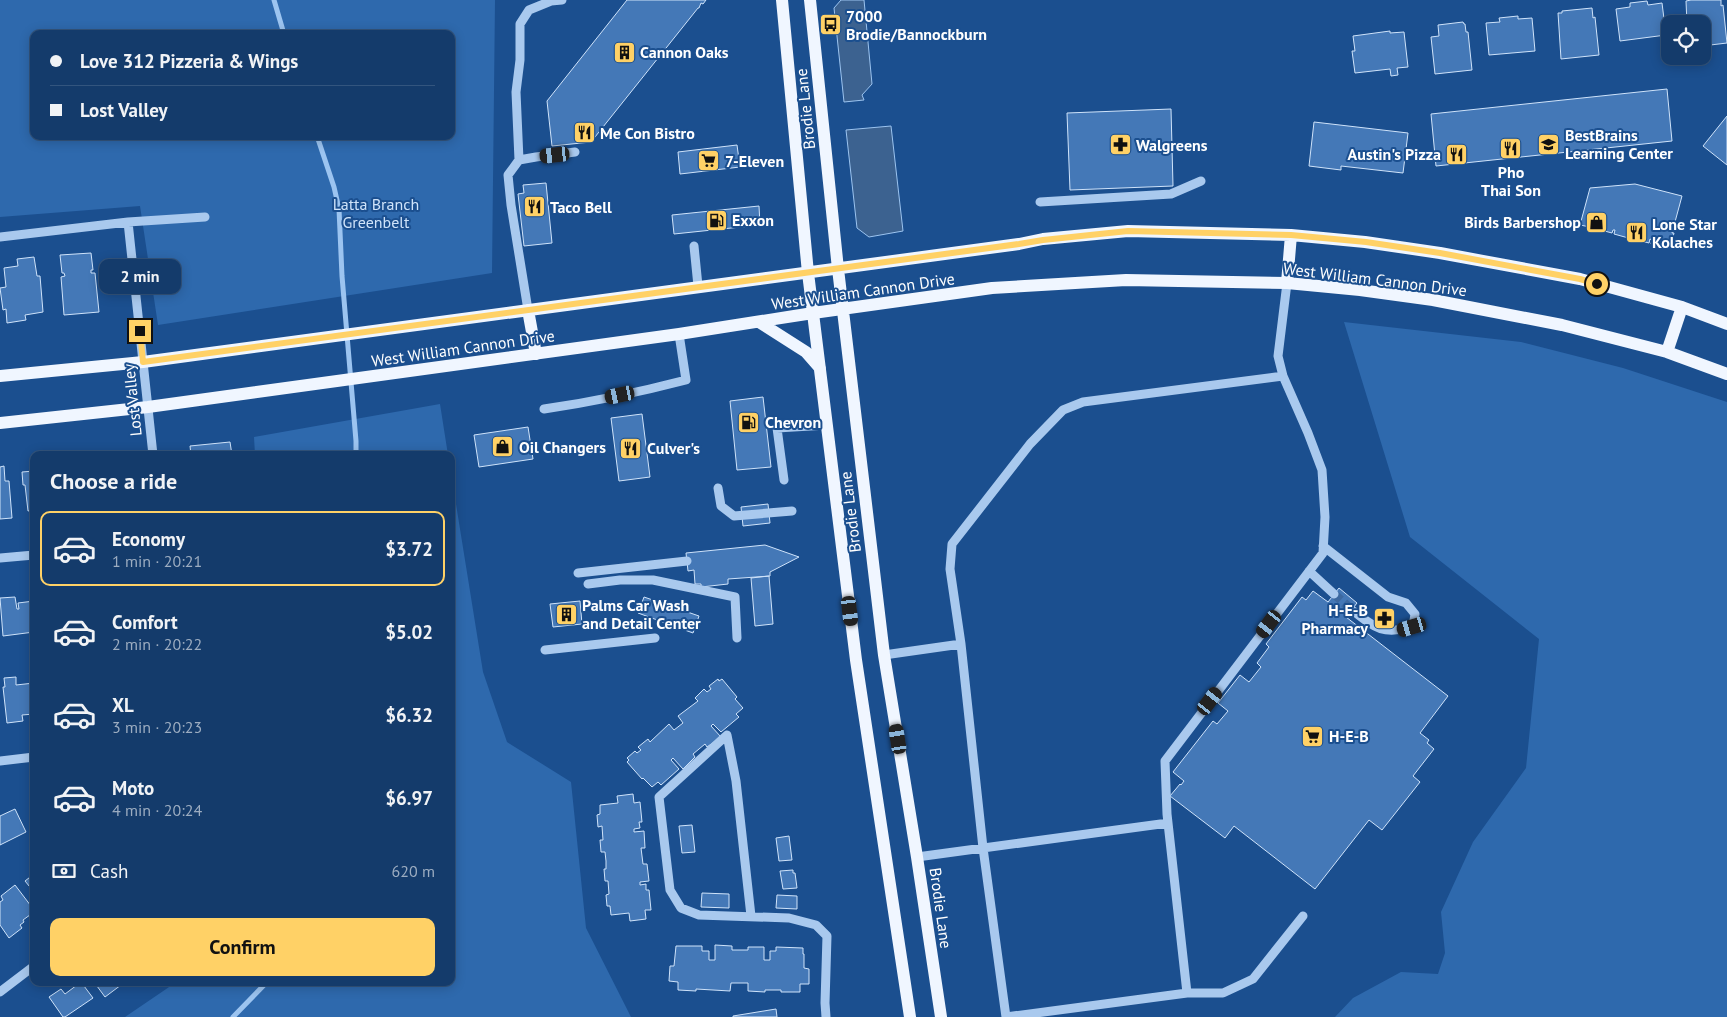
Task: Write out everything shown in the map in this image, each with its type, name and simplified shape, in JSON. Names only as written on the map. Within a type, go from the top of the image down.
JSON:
[{"type":"main road","name":"Brodie Lane","points":[[782,0],[808,273],[856,660],[910,1017]]},
{"type":"main road","name":"Brodie Lane","points":[[810,0],[838,270],[884,655],[918,857],[941,1017]]},
{"type":"main road","name":"West William Cannon Drive","points":[[0,376],[143,362],[698,286],[838,270],[1043,240],[1128,231],[1291,235],[1366,242],[1440,253],[1580,279],[1682,307],[1727,324]]},
{"type":"main road","points":[[1287,283],[1291,235]]},
{"type":"main road","name":"West William Cannon Drive","points":[[0,423],[148,408],[462,365],[992,288],[1126,280],[1287,283],[1433,300],[1562,325],[1667,352],[1727,374]]},
{"type":"main road","points":[[1667,352],[1682,307]]},
{"type":"main road","points":[[528,310],[536,354]]},
{"type":"main road","points":[[759,322],[806,352],[820,368]]},
{"type":"street","points":[[528,310],[510,205],[508,175],[519,160],[516,92],[520,60],[520,24],[530,10],[551,1],[562,0]]},
{"type":"street","points":[[519,160],[575,152]]},
{"type":"street","points":[[1040,202],[1171,194],[1201,181]]},
{"type":"street","points":[[0,237],[128,222],[205,217]]},
{"type":"street","name":"Lost Valley","points":[[128,222],[153,451]]},
{"type":"street","points":[[694,246],[698,286]]},
{"type":"street","points":[[1186,993],[1168,824],[1165,761],[1323,553],[1325,517],[1322,470],[1283,376],[1278,356],[1287,283]]},
{"type":"street","points":[[544,409],[583,403],[686,380],[679,334]]},
{"type":"street","points":[[1283,376],[1083,402],[1063,410],[1030,444],[952,544],[950,569],[961,644],[983,848],[1006,1017],[1186,993],[1223,993],[1253,979],[1303,916]]},
{"type":"street","points":[[784,480],[778,428],[827,425]]},
{"type":"street","points":[[718,488],[721,506],[734,516],[792,511]]},
{"type":"street","points":[[1323,546],[1388,597],[1406,603],[1415,614],[1412,627],[1396,631],[1374,627],[1352,610]]},
{"type":"street","points":[[0,558],[30,555]]},
{"type":"street","points":[[578,573],[687,561]]},
{"type":"street","points":[[1309,571],[1334,594]]},
{"type":"street","points":[[588,584],[620,580],[653,580],[735,597],[737,638]]},
{"type":"street","points":[[545,650],[655,638]]},
{"type":"street","points":[[884,655],[961,644]]},
{"type":"street","points":[[751,916],[736,781],[727,735],[659,797],[670,890],[681,908],[700,915],[789,918],[816,925],[827,936],[826,1017]]},
{"type":"street","points":[[0,761],[30,757]]},
{"type":"street","points":[[918,857],[1168,824]]},
{"type":"street","points":[[0,992],[30,969]]},
{"type":"green space","name":"Latta Branch Greenbelt","points":[[0,0],[495,0],[492,273],[158,325],[140,206],[0,217]]},
{"type":"green space","points":[[1344,322],[1521,342],[1623,368],[1727,402],[1727,1017],[1335,1017],[1353,998],[1401,972],[1438,974],[1445,953],[1441,912],[1473,842],[1526,768],[1539,639],[1410,537]]},
{"type":"green space","points":[[440,404],[447,451],[255,451],[254,437]]},
{"type":"green space","points":[[455,498],[483,672],[507,742],[571,782],[586,928],[631,1017],[125,1017],[171,986],[455,986]]},
{"type":"shaded area","points":[[841,0],[864,0],[872,84],[862,95],[864,100],[844,102],[834,8]]},
{"type":"shaded area","points":[[891,126],[903,231],[869,237],[857,228],[846,130]]},
{"type":"building","name":"Cannon Oaks","points":[[627,0],[706,0],[703,4],[701,3],[699,8],[591,142],[552,146],[547,101]]},
{"type":"building","points":[[1721,0],[1727,43],[1711,45],[1711,15],[1687,15],[1686,1]]},
{"type":"building","points":[[1647,1],[1648,5],[1662,3],[1664,15],[1661,15],[1661,36],[1620,41],[1616,9],[1630,7],[1630,3]]},
{"type":"building","points":[[1592,8],[1593,18],[1595,17],[1599,55],[1561,59],[1558,13]]},
{"type":"building","points":[[1518,16],[1518,19],[1532,18],[1535,51],[1489,55],[1486,23],[1500,22],[1499,18]]},
{"type":"building","points":[[1463,22],[1466,32],[1468,32],[1472,70],[1435,74],[1431,37],[1439,36],[1438,25]]},
{"type":"building","points":[[1390,31],[1390,33],[1404,32],[1408,67],[1397,68],[1398,75],[1391,76],[1390,69],[1355,73],[1352,51],[1355,51],[1353,36]]},
{"type":"building","points":[[1667,89],[1672,141],[1436,166],[1431,114]]},
{"type":"building","name":"Walgreens","points":[[1171,109],[1173,186],[1070,190],[1067,113]]},
{"type":"building","points":[[1727,116],[1727,165],[1703,146]]},
{"type":"building","points":[[1314,122],[1408,133],[1403,173],[1341,166],[1341,170],[1309,166]]},
{"type":"building","name":"7-Eleven","points":[[737,145],[740,167],[680,174],[678,152]]},
{"type":"building","name":"Taco Bell","points":[[546,183],[552,243],[524,246],[518,194],[524,193],[523,185]]},
{"type":"building","points":[[1635,184],[1682,196],[1672,233],[1674,233],[1671,245],[1668,244],[1667,248],[1651,244],[1652,240],[1650,239],[1649,243],[1634,239],[1635,235],[1633,235],[1632,239],[1614,234],[1615,230],[1612,233],[1597,229],[1598,226],[1596,225],[1595,228],[1580,225],[1590,188]]},
{"type":"building","name":"Exxon","points":[[759,206],[760,225],[674,234],[672,215]]},
{"type":"building","points":[[91,253],[93,270],[91,270],[91,273],[95,273],[99,312],[64,315],[61,277],[65,276],[62,273],[60,255]]},
{"type":"building","points":[[34,257],[37,276],[40,276],[43,312],[25,315],[26,320],[7,323],[6,309],[3,310],[0,288],[6,287],[4,268],[18,266],[17,259]]},
{"type":"building","name":"Chevron","points":[[763,397],[771,467],[737,470],[730,401]]},
{"type":"building","name":"Culver's","points":[[642,414],[650,477],[619,481],[611,418]]},
{"type":"building","name":"Oil Changers","points":[[528,427],[533,459],[479,467],[474,435]]},
{"type":"building","points":[[230,442],[231,451],[191,451],[190,446]]},
{"type":"building","points":[[4,466],[5,481],[9,481],[12,518],[0,519],[0,467]]},
{"type":"building","points":[[30,471],[30,511],[28,511],[22,472]]},
{"type":"building","points":[[768,504],[770,523],[743,526],[741,507]]},
{"type":"building","points":[[765,545],[799,557],[770,572],[770,576],[728,579],[728,584],[701,587],[701,584],[695,584],[694,570],[688,571],[686,553]]},
{"type":"building","points":[[769,576],[773,624],[755,626],[751,578]]},
{"type":"building","name":"H-E-B","points":[[1339,588],[1357,603],[1346,617],[1448,696],[1420,733],[1429,740],[1427,743],[1434,749],[1413,776],[1420,782],[1382,830],[1369,820],[1315,889],[1234,826],[1225,838],[1170,796],[1184,781],[1173,772],[1213,721],[1217,724],[1228,711],[1218,703],[1240,675],[1249,682],[1261,667],[1257,663],[1269,647],[1266,644],[1302,597],[1306,600],[1313,591],[1328,602]]},
{"type":"building","points":[[15,597],[17,609],[19,609],[18,603],[30,602],[30,633],[3,636],[0,598]]},
{"type":"building","points":[[644,597],[699,616],[693,633],[638,613]]},
{"type":"building","name":"Palms Car Wash and Detail Center","points":[[580,601],[582,624],[553,627],[550,604]]},
{"type":"building","points":[[16,677],[16,685],[30,683],[30,714],[22,715],[23,721],[7,723],[3,687],[5,687],[4,678]]},
{"type":"building","points":[[718,679],[719,681],[722,679],[737,697],[735,699],[743,708],[736,714],[739,717],[721,732],[713,724],[711,726],[721,737],[707,747],[705,744],[693,754],[695,757],[683,769],[673,758],[671,760],[679,769],[661,785],[658,782],[652,787],[627,762],[629,760],[627,758],[635,751],[637,753],[641,750],[638,747],[648,739],[650,742],[669,724],[674,730],[683,723],[678,716],[698,701],[695,698],[704,689],[707,692],[711,689],[709,686]]},
{"type":"building","points":[[633,794],[634,803],[640,802],[642,822],[639,822],[640,828],[634,829],[634,832],[644,831],[645,848],[641,848],[643,864],[647,864],[649,881],[640,882],[640,885],[646,884],[646,890],[649,890],[651,910],[645,910],[646,919],[630,921],[629,913],[611,915],[610,906],[607,906],[606,895],[609,894],[608,881],[605,881],[604,869],[606,869],[606,861],[605,852],[601,852],[600,840],[603,840],[602,826],[598,827],[597,815],[600,814],[600,805],[618,803],[617,796]]},
{"type":"building","points":[[15,809],[26,832],[0,845],[0,816]]},
{"type":"building","points":[[692,825],[695,852],[682,853],[679,826]]},
{"type":"building","points":[[789,836],[792,860],[779,861],[776,838]]},
{"type":"building","points":[[793,870],[797,888],[783,889],[780,871]]},
{"type":"building","points":[[30,877],[30,887],[25,881]]},
{"type":"building","points":[[15,885],[30,905],[30,915],[23,920],[24,922],[20,925],[22,928],[9,938],[0,925],[0,902],[3,900],[1,896]]},
{"type":"building","points":[[702,893],[729,894],[729,908],[701,907]]},
{"type":"building","points":[[777,895],[797,896],[797,909],[776,908]]},
{"type":"building","points":[[715,945],[732,946],[732,950],[764,947],[764,960],[770,960],[770,951],[776,951],[776,947],[803,948],[804,968],[809,969],[809,984],[800,984],[800,992],[781,992],[781,990],[765,990],[765,992],[748,991],[748,983],[731,983],[730,991],[696,989],[696,991],[678,990],[678,982],[669,981],[670,966],[674,966],[676,946],[702,946],[702,951],[709,951],[709,960],[715,960]]},
{"type":"building","points":[[76,986],[84,986],[93,998],[63,1017],[49,997],[61,989],[65,994]]},
{"type":"building","points":[[97,986],[120,986],[105,997]]},
{"type":"building","points":[[776,1009],[777,1017],[733,1017],[733,1016]]},
{"type":"waterway","points":[[274,0],[283,30]]},
{"type":"waterway","points":[[318,140],[334,187],[339,209],[342,276],[356,451]]},
{"type":"waterway","points":[[233,1017],[263,986]]},
{"type":"tunnel","points":[[1334,594],[1352,610]]},
{"type":"place","name":"7000 Brodie/Bannockburn","points":[[830,25]]},
{"type":"place","name":"Cannon Oaks","points":[[624,52]]},
{"type":"place","name":"Me Con Bistro","points":[[584,133]]},
{"type":"place","name":"BestBrains Learning Center","points":[[1549,144]]},
{"type":"place","name":"Walgreens","points":[[1120,145]]},
{"type":"place","name":"Pho Thai Son","points":[[1511,148]]},
{"type":"place","name":"Austin's Pizza","points":[[1457,154]]},
{"type":"place","name":"7-Eleven","points":[[709,161]]},
{"type":"place","name":"Taco Bell","points":[[534,207]]},
{"type":"place","name":"Exxon","points":[[716,220]]},
{"type":"place","name":"Birds Barbershop","points":[[1597,222]]},
{"type":"place","name":"Lone Star Kolaches","points":[[1636,233]]},
{"type":"place","name":"Chevron","points":[[749,422]]},
{"type":"place","name":"Oil Changers","points":[[503,447]]},
{"type":"place","name":"Culver's","points":[[631,448]]},
{"type":"place","name":"Palms Car Wash and Detail Center","points":[[566,614]]},
{"type":"place","name":"H-E-B Pharmacy","points":[[1384,619]]},
{"type":"place","name":"H-E-B","points":[[1313,736]]},
{"type":"route","points":[[140,331],[143,362],[698,286],[838,270],[1043,240],[1128,231],[1291,235],[1366,242],[1440,253],[1580,279],[1597,284]]}]
